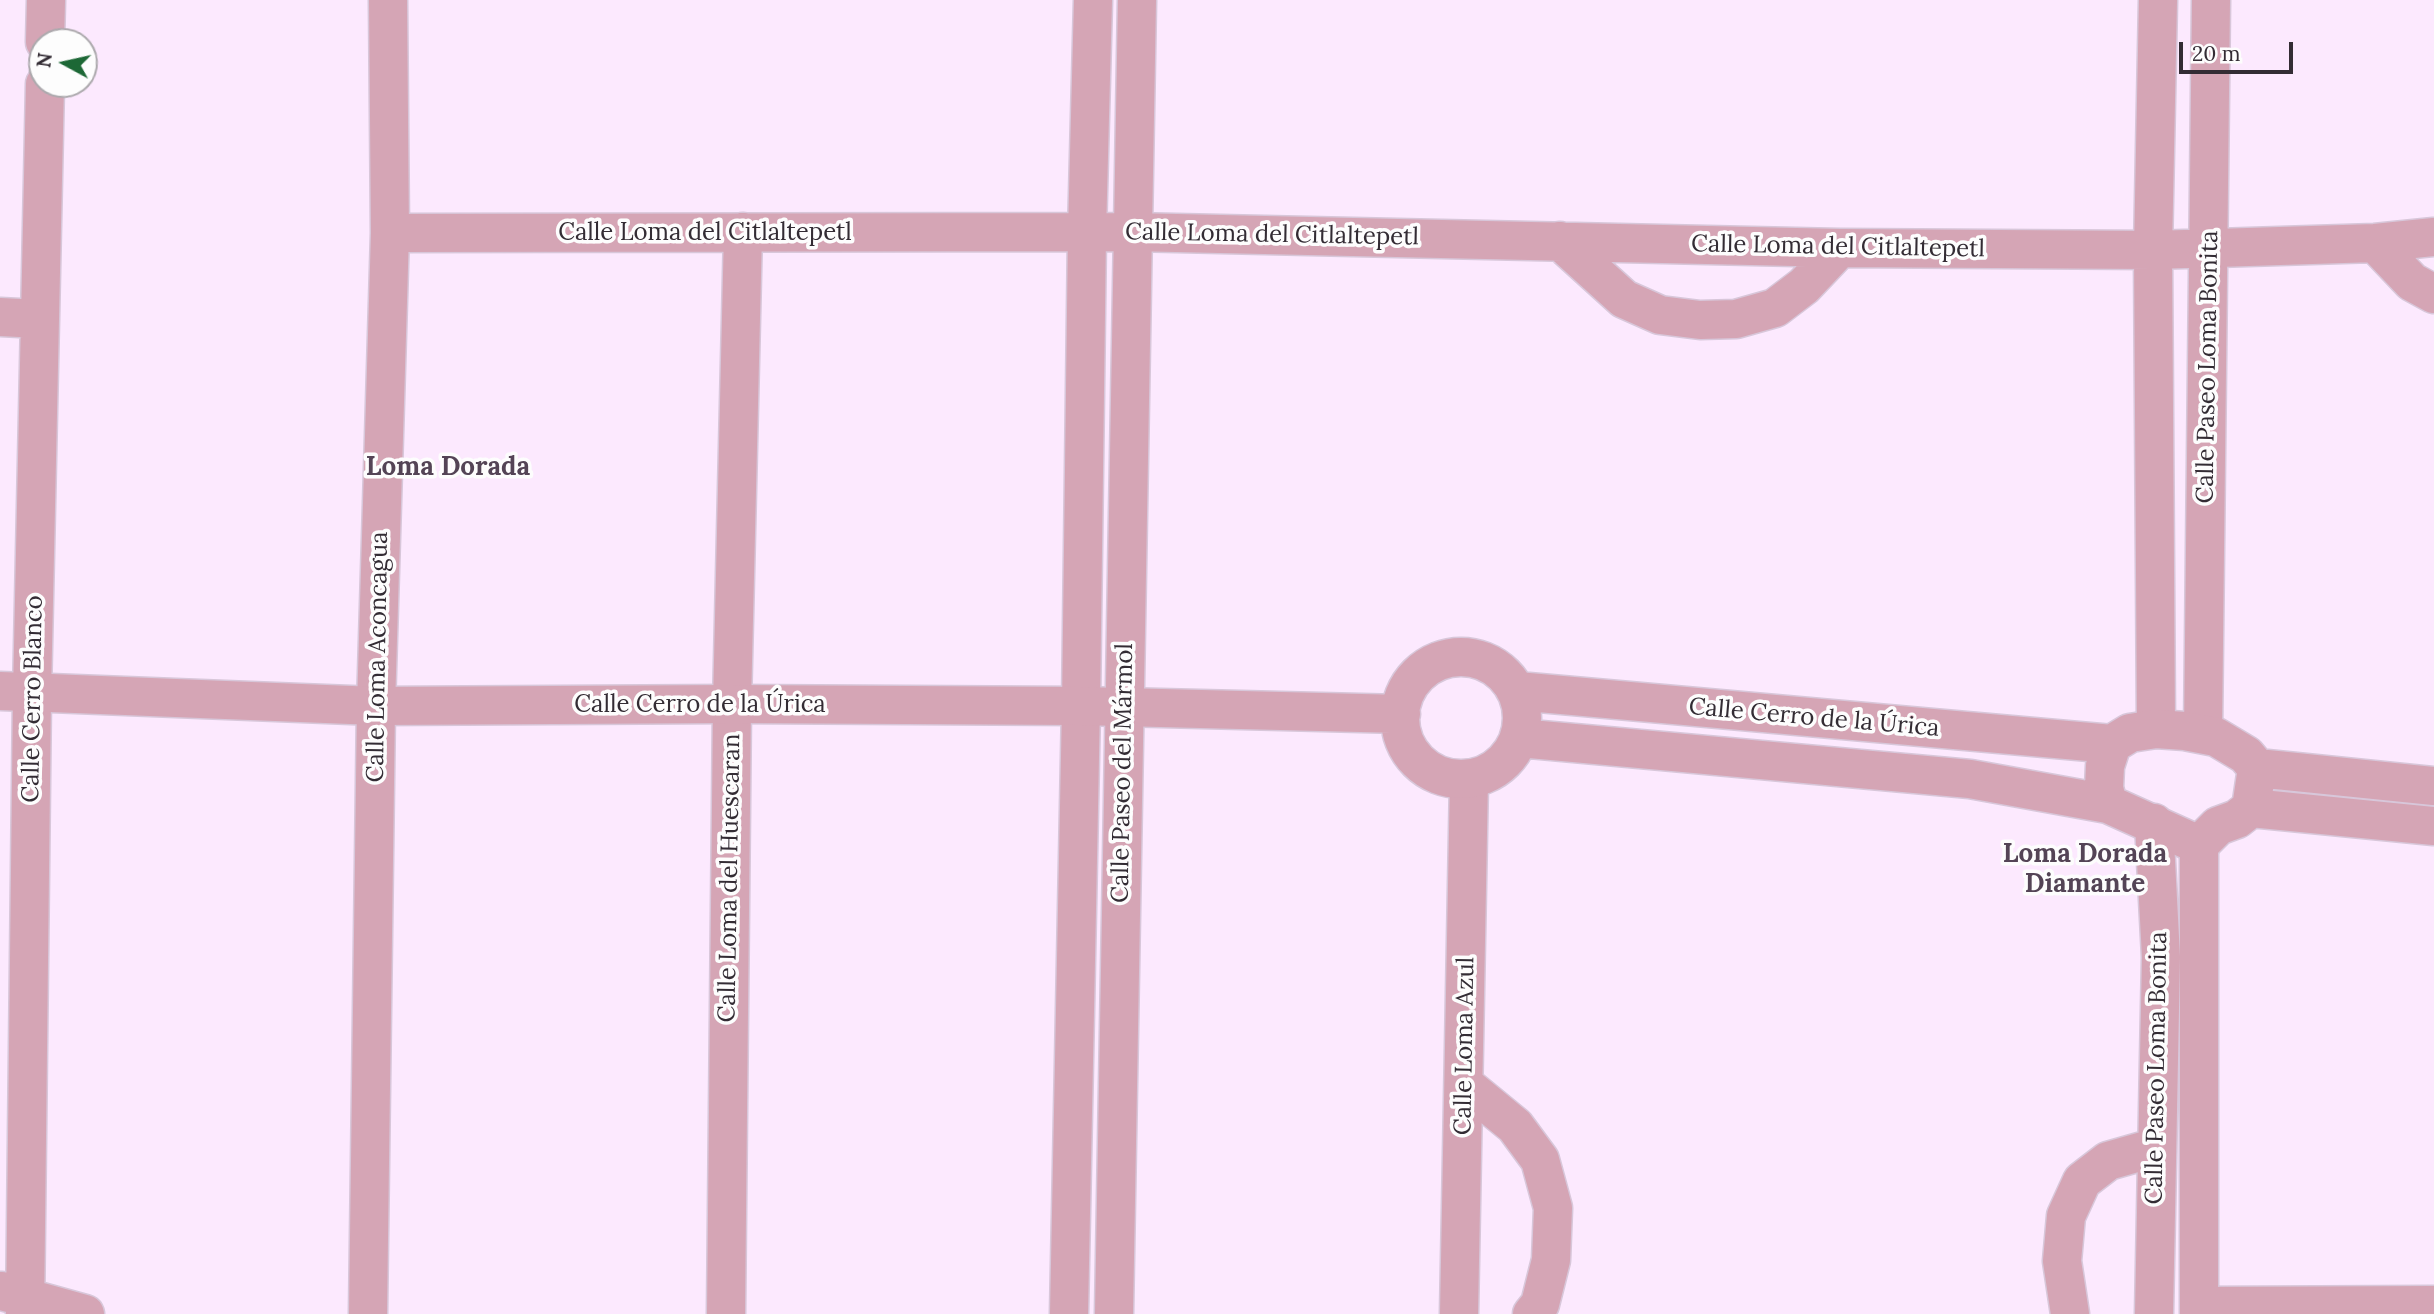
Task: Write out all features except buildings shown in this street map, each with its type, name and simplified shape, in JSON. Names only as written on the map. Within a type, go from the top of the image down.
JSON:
[{"type":"street","points":[[46,0],[46,28]]},
{"type":"street","name":"Calle Loma Aconcagua","points":[[368,1314],[376,706],[390,233],[388,0]]},
{"type":"street","name":"Calle Paseo del Mármol","points":[[1069,1314],[1093,0]]},
{"type":"street","name":"Calle Paseo del Mármol","points":[[1114,1314],[1136,0]]},
{"type":"street","name":"Calle Paseo Loma Bonita","points":[[2156,729],[2153,250],[2158,0]]},
{"type":"street","name":"Calle Paseo Loma Bonita","points":[[2203,733],[2211,0]]},
{"type":"street","name":"Calle Cerro Blanco","points":[[17,1301],[14,1044],[16,692],[39,319],[45,98]]},
{"type":"street","name":"Calle Loma del Huescaran","points":[[726,1314],[732,704],[743,232]]},
{"type":"street","name":"Calle Loma del Citlaltepetl","points":[[390,233],[1132,232],[1840,248],[2153,250],[2375,243],[2434,237]]},
{"type":"street","points":[[1560,241],[1624,299],[1660,315],[1700,320],[1737,319],[1775,308],[1804,286],[1840,248]]},
{"type":"street","points":[[2375,243],[2412,282],[2434,294]]},
{"type":"street","points":[[0,317],[39,319]]},
{"type":"street","points":[[1461,656],[1484,660],[1503,672],[1517,691],[1522,715],[1519,738],[1508,758],[1490,772],[1468,779],[1447,778],[1428,769],[1412,754],[1403,735],[1401,714],[1406,692],[1420,673],[1439,660],[1461,656]]},
{"type":"street","name":"Calle Cerro de la Úrica","points":[[1517,691],[2112,744]]},
{"type":"street","name":"Calle Cerro de la Úrica","points":[[16,692],[376,706],[1081,706],[1401,714]]},
{"type":"street","points":[[1827,766],[1832,719]]},
{"type":"street","points":[[2257,768],[2250,808],[2237,819],[2218,826],[2199,845],[2108,804],[2104,788],[2112,744],[2130,733],[2156,729],[2203,733],[2216,737],[2246,755],[2257,768],[2434,786]]},
{"type":"street","name":"Calle Cerro de la Úrica","points":[[1519,738],[1970,779],[2108,804]]},
{"type":"street","name":"Calle Loma Azul","points":[[1459,1314],[1465,1085],[1468,779]]},
{"type":"street","points":[[2250,808],[2434,826]]},
{"type":"street","name":"Calle Paseo Loma Bonita","points":[[2154,823],[2161,957],[2154,1314]]},
{"type":"street","name":"Calle Paseo Loma Bonita","points":[[2199,845],[2199,1310]]},
{"type":"street","points":[[1465,1085],[1515,1126],[1540,1160],[1553,1208],[1551,1260],[1540,1304],[1532,1314]]},
{"type":"street","points":[[2070,1314],[2062,1261],[2066,1216],[2082,1181],[2108,1161],[2157,1147]]},
{"type":"street","points":[[17,1301],[85,1314]]},
{"type":"street","points":[[2199,1310],[2434,1305]]},
{"type":"district","name":"Loma Dorada","points":[[448,468]]},
{"type":"district","name":"Loma Dorada Diamante","points":[[2085,870]]}]
